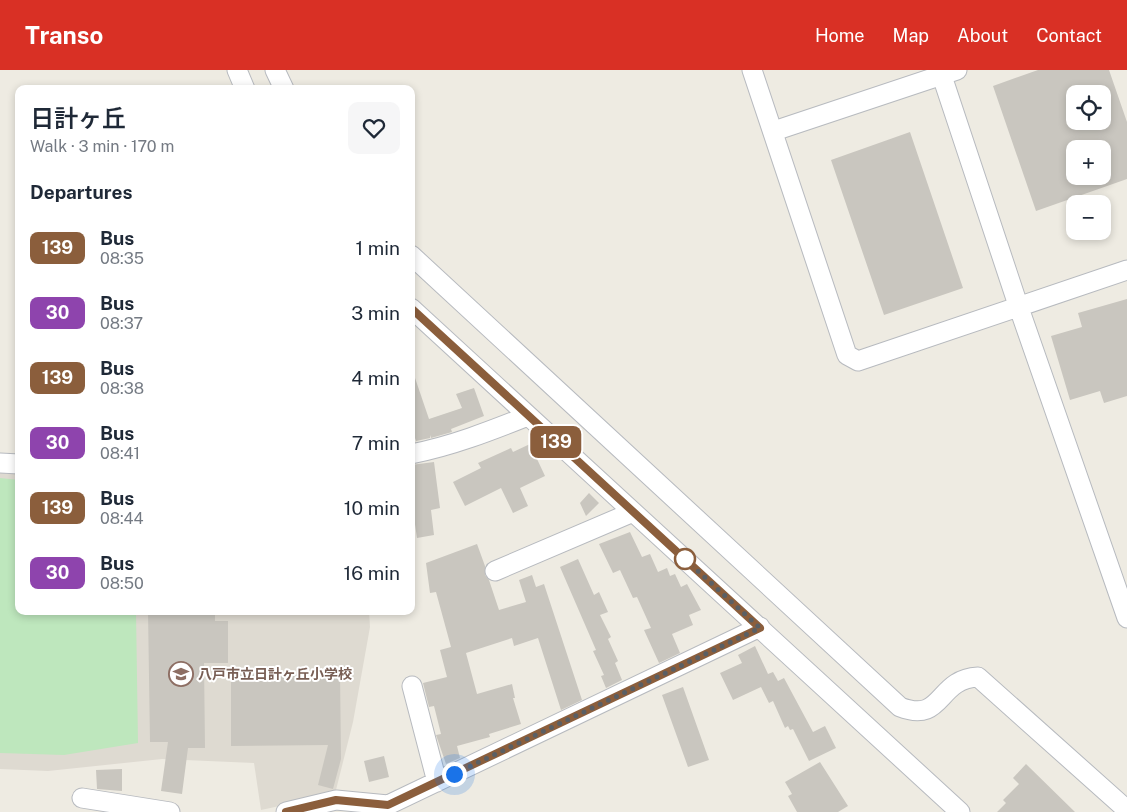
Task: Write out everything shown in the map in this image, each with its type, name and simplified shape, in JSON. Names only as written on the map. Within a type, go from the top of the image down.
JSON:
[{"type":"street","points":[[236,70],[243,85]]},
{"type":"street","points":[[275,70],[282,85]]},
{"type":"street","points":[[752,70],[774,131],[847,355],[858,361],[1018,305],[1127,270]]},
{"type":"street","points":[[774,131],[946,72],[1018,305],[1127,618]]},
{"type":"street","points":[[415,258],[900,708],[914,712],[929,709],[952,684],[964,678],[978,677],[1127,810]]},
{"type":"street","points":[[415,312],[960,812]]},
{"type":"street","points":[[415,453],[478,436],[528,416]]},
{"type":"street","points":[[0,463],[15,464]]},
{"type":"street","points":[[495,571],[632,512]]},
{"type":"street","points":[[286,812],[336,800],[388,805],[760,628]]},
{"type":"street","points":[[412,686],[437,782]]},
{"type":"street","points":[[82,798],[170,812]]},
{"type":"shaded area","name":"八戸市立日計ヶ丘小学校","points":[[0,468],[15,469],[15,615],[369,615],[370,627],[353,722],[335,794],[261,810],[254,763],[162,759],[48,771],[0,769]]},
{"type":"green space","points":[[0,478],[15,480],[15,615],[136,615],[138,743],[64,755],[0,753]]},
{"type":"building","points":[[1038,70],[1109,70],[1127,122],[1127,179],[1111,185],[1111,140],[1066,140],[1066,185],[1110,185],[1082,195],[1066,195],[1066,200],[1036,211],[993,86]]},
{"type":"building","points":[[910,132],[963,288],[884,315],[831,160]]},
{"type":"building","points":[[1127,299],[1127,396],[1104,403],[1100,391],[1070,400],[1051,336],[1082,327],[1078,313]]},
{"type":"building","points":[[415,378],[429,419],[462,408],[456,394],[474,388],[484,416],[451,429],[452,432],[431,438],[430,435],[430,438],[416,441]]},
{"type":"building","points":[[530,444],[545,476],[520,488],[528,506],[513,513],[501,488],[465,506],[453,482],[481,468],[478,463],[511,448],[513,452]]},
{"type":"building","points":[[434,462],[440,508],[431,510],[434,535],[417,538],[415,524],[415,464]]},
{"type":"building","points":[[589,493],[599,503],[586,516],[580,503]]},
{"type":"building","points":[[630,532],[642,557],[650,554],[658,572],[667,568],[670,576],[675,574],[681,587],[687,584],[701,610],[689,615],[693,625],[672,634],[680,653],[659,663],[644,630],[651,628],[637,597],[633,598],[620,570],[613,573],[599,544]]},
{"type":"building","points":[[477,544],[485,566],[485,575],[489,580],[499,610],[526,602],[519,580],[532,575],[536,587],[544,584],[582,700],[561,710],[538,638],[514,646],[512,638],[466,653],[477,694],[512,684],[515,698],[513,698],[521,724],[489,734],[490,737],[457,746],[460,758],[446,764],[436,735],[441,734],[434,706],[429,707],[423,683],[447,677],[440,650],[451,647],[436,592],[430,593],[426,563]]},
{"type":"building","points":[[578,559],[594,595],[599,592],[608,612],[600,615],[611,637],[608,639],[618,661],[615,663],[622,680],[606,688],[601,676],[604,675],[593,651],[596,650],[560,567]]},
{"type":"building","points":[[148,615],[215,615],[215,621],[228,621],[228,663],[204,663],[205,748],[188,748],[182,794],[161,791],[168,742],[150,742]]},
{"type":"building","points":[[755,646],[768,674],[773,672],[778,681],[784,678],[813,732],[825,726],[836,748],[809,761],[793,729],[790,730],[788,726],[785,728],[773,701],[769,703],[761,687],[733,700],[720,673],[742,663],[738,655]]},
{"type":"building","points":[[340,673],[341,759],[333,789],[318,785],[328,745],[231,746],[231,675]]},
{"type":"building","points":[[683,687],[709,760],[688,767],[662,695]]},
{"type":"building","points":[[384,756],[389,777],[369,782],[364,761]]},
{"type":"building","points":[[820,762],[848,806],[838,812],[797,812],[788,796],[792,794],[785,782]]},
{"type":"building","points":[[1026,764],[1075,812],[997,812],[1006,803],[1003,800],[1019,784],[1013,778]]},
{"type":"building","points":[[122,769],[122,791],[97,789],[96,770]]},
{"type":"bus line","name":"139","points":[[286,812],[336,800],[388,805],[760,628],[415,312]]},
{"type":"place","name":"八戸市立日計ヶ丘小学校","points":[[181,674]]},
{"type":"route","points":[[454,774],[760,628],[685,559]]}]
